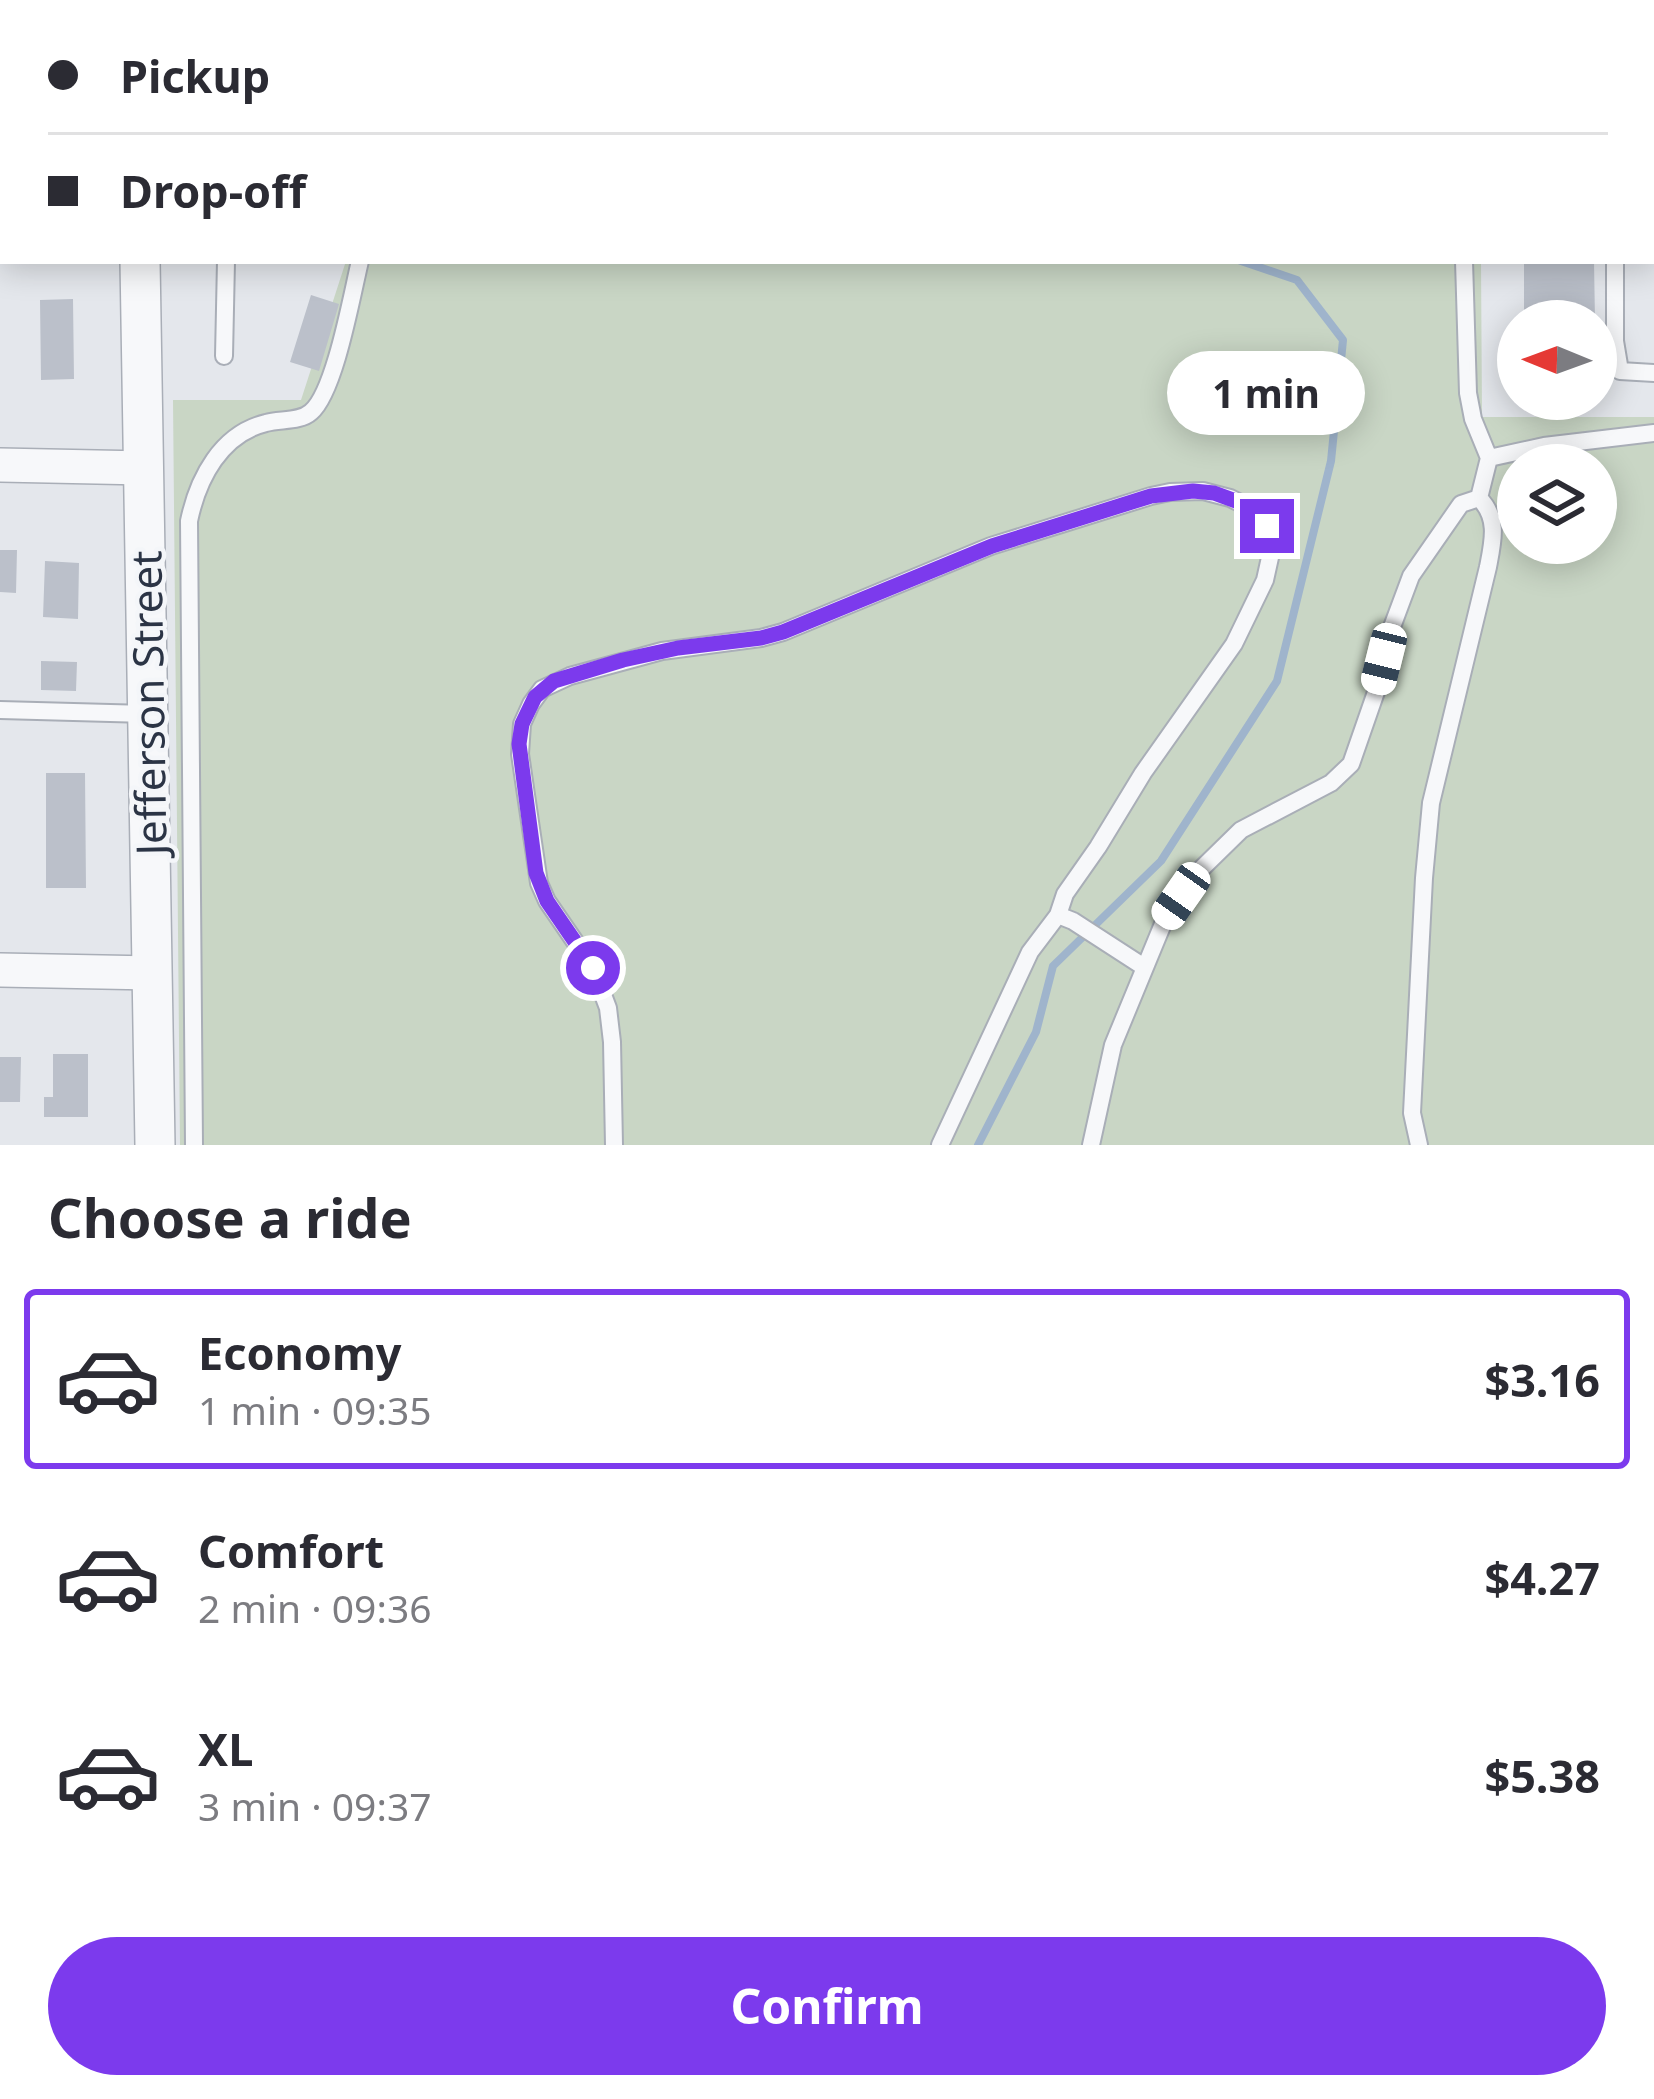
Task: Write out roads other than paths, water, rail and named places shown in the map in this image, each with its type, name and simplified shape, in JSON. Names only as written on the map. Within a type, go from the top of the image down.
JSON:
[{"type":"street","name":"Jefferson Street","points":[[140,264],[155,1145]]},
{"type":"street","points":[[0,465],[145,468]]},
{"type":"street","points":[[0,970],[154,973]]},
{"type":"lane","points":[[224,356],[226,264]]},
{"type":"lane","points":[[194,1145],[189,521],[201,484],[227,443],[249,428],[302,418],[316,406],[338,353],[358,264]]},
{"type":"lane","points":[[1420,1145],[1412,1113],[1431,803],[1491,552],[1492,518],[1479,498],[1489,458],[1468,393],[1464,264]]},
{"type":"lane","points":[[1615,264],[1620,371],[1654,373]]},
{"type":"lane","points":[[1489,458],[1544,446],[1654,433]]},
{"type":"lane","points":[[614,1145],[608,1009],[593,968],[542,892],[534,858],[519,744],[526,713],[542,689],[638,656],[783,632],[992,546],[1151,496],[1193,491],[1240,502],[1270,533],[1271,553],[1262,589],[1234,644],[1065,894],[1065,918]]},
{"type":"lane","points":[[1091,1145],[1113,1045],[1165,919],[1197,873],[1241,830],[1331,783],[1351,764],[1412,576],[1462,504],[1479,498]]},
{"type":"lane","points":[[0,710],[148,714]]},
{"type":"lane","points":[[1065,918],[1144,967]]},
{"type":"lane","points":[[940,1145],[1020,971],[1038,939],[1065,918]]},
{"type":"waterway","points":[[978,1145],[1036,1032],[1053,966],[1161,861],[1277,681],[1331,461],[1343,340],[1297,280],[1250,264]]}]
